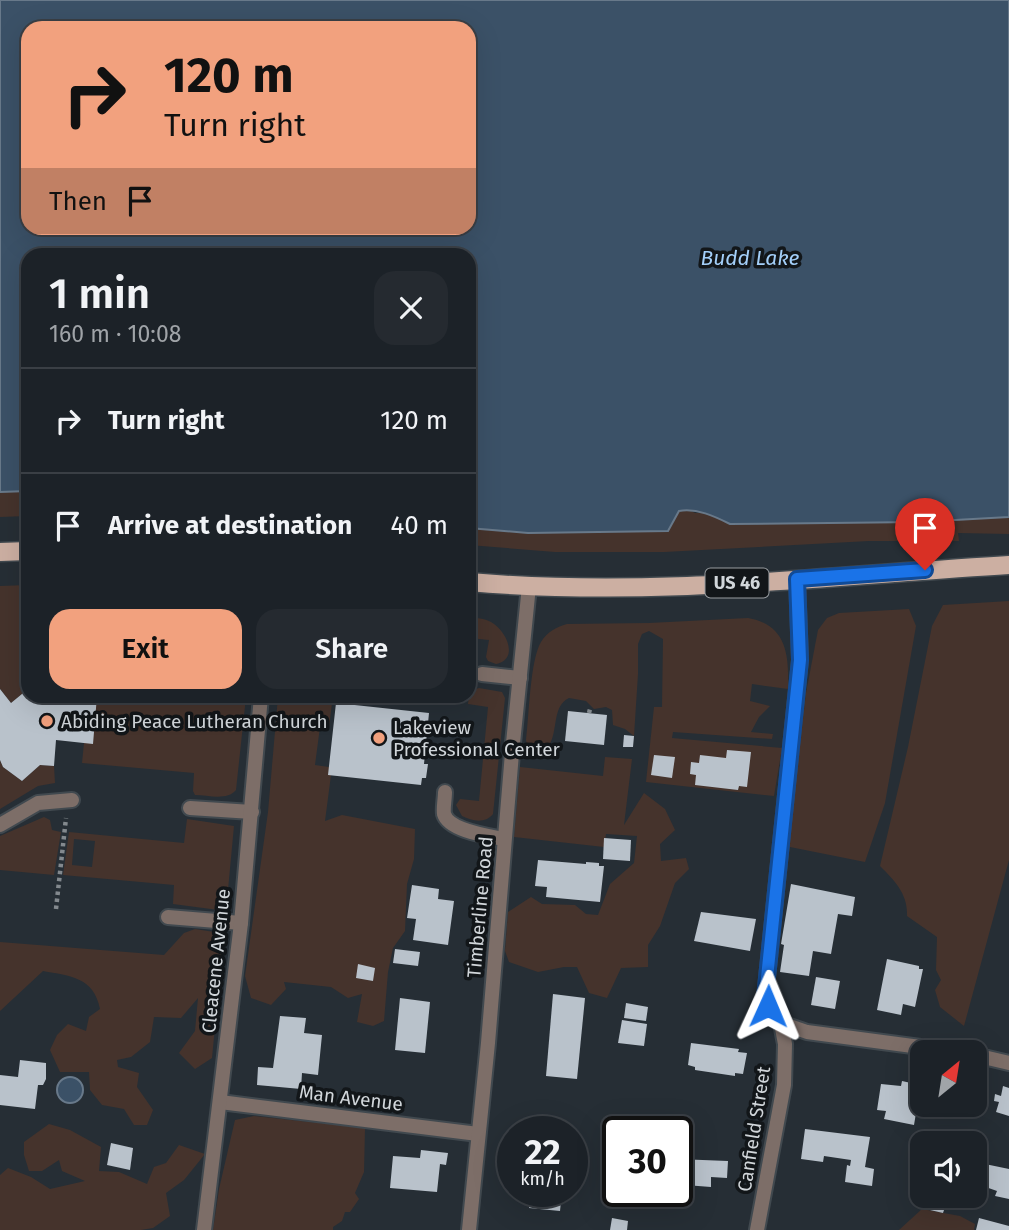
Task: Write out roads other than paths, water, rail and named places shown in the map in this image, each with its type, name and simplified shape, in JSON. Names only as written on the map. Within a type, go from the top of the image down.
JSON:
[{"type":"main road","points":[[0,552],[21,551]]},
{"type":"main road","name":"US 46","points":[[476,582],[641,588],[1009,565]]},
{"type":"street","name":"Canfield Street","points":[[757,1230],[784,1085],[785,1044],[781,1023],[771,1013],[765,997],[800,660],[797,579]]},
{"type":"street","name":"Timberline Road","points":[[469,1230],[529,586]]},
{"type":"street","points":[[482,674],[520,678]]},
{"type":"street","name":"Cleacene Avenue","points":[[204,1230],[241,923],[260,703]]},
{"type":"street","points":[[445,792],[444,814],[448,821],[468,831],[504,839]]},
{"type":"street","points":[[0,825],[38,803],[72,800]]},
{"type":"street","points":[[190,808],[252,812]]},
{"type":"street","points":[[168,917],[241,923]]},
{"type":"street","points":[[781,1023],[807,1032],[910,1046]]},
{"type":"street","points":[[987,1058],[1009,1063]]},
{"type":"street","name":"Man Avenue","points":[[220,1102],[478,1134]]},
{"type":"water","name":"Budd Lake","points":[[0,0],[1009,0],[1009,517],[919,522],[730,524],[705,513],[686,510],[679,511],[668,531],[528,533],[476,529],[476,248],[21,248],[21,491],[0,492]]},
{"type":"water","points":[[70,1077],[79,1081],[83,1090],[79,1099],[70,1103],[61,1099],[57,1090],[61,1081]]},
{"type":"place","name":"Abiding Peace Lutheran Church","points":[[47,721]]},
{"type":"place","name":"Lakeview Professional Center","points":[[379,738]]}]
